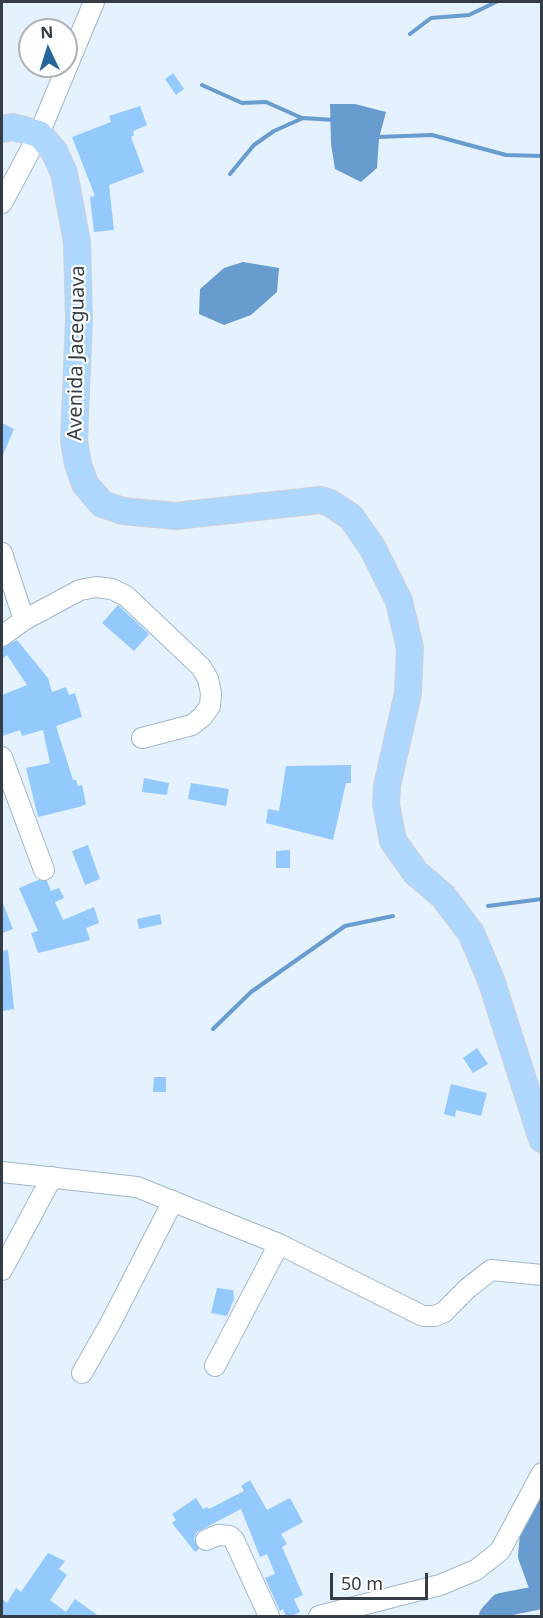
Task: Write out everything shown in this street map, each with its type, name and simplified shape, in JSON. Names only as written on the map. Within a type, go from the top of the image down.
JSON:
[{"type":"main road","points":[[2,129],[13,127],[39,134]]},
{"type":"main road","name":"Avenida Jaceguava","points":[[39,134],[54,151],[64,172],[77,242],[79,319],[74,441],[78,464],[85,484],[102,504],[123,511],[148,515],[196,514],[320,500],[342,510],[362,532],[399,601],[410,648],[408,693],[387,786],[386,804],[393,841],[416,873],[443,896],[471,933],[491,980],[542,1139]]},
{"type":"street","points":[[2,203],[39,134],[94,2]]},
{"type":"street","points":[[2,553],[24,620]]},
{"type":"street","points":[[2,636],[24,620],[80,590],[96,587],[112,589],[126,596],[201,668],[208,679],[211,693],[210,706],[192,725],[142,738]]},
{"type":"street","points":[[2,757],[44,870]]},
{"type":"street","points":[[2,1172],[137,1187],[279,1244],[423,1316],[444,1312],[468,1288],[491,1270],[542,1275]]},
{"type":"street","points":[[2,1270],[52,1177]]},
{"type":"street","points":[[82,1373],[173,1201]]},
{"type":"street","points":[[215,1366],[279,1244]]},
{"type":"street","points":[[319,1617],[459,1578],[488,1562],[510,1536],[542,1473]]},
{"type":"street","points":[[206,1540],[218,1535],[230,1536],[234,1540],[269,1617]]},
{"type":"water","points":[[330,104],[355,104],[386,112],[379,138],[377,168],[361,182],[335,169],[331,144]]},
{"type":"water","points":[[243,262],[279,268],[277,292],[251,315],[224,325],[199,314],[200,289],[224,268]]},
{"type":"building","points":[[173,73],[184,89],[176,95],[165,79]]},
{"type":"building","points":[[140,106],[147,125],[133,131],[134,135],[131,137],[144,172],[109,185],[114,230],[94,232],[90,197],[95,196],[72,137],[111,122],[109,116]]},
{"type":"building","points":[[2,423],[14,429],[2,457]]},
{"type":"building","points":[[118,605],[149,634],[134,651],[102,623]]},
{"type":"building","points":[[17,640],[48,678],[52,692],[66,687],[69,695],[75,693],[82,717],[56,726],[73,780],[76,780],[78,786],[82,785],[86,804],[38,817],[26,768],[50,763],[43,730],[22,736],[20,730],[2,736],[2,695],[27,685],[7,655],[2,659],[2,648]]},
{"type":"building","points":[[351,765],[351,783],[346,783],[333,840],[266,823],[268,809],[279,811],[286,766]]},
{"type":"building","points":[[144,778],[169,783],[167,795],[142,792]]},
{"type":"building","points":[[191,783],[229,789],[226,806],[188,799]]},
{"type":"building","points":[[88,845],[100,879],[85,885],[72,851]]},
{"type":"building","points":[[290,850],[290,868],[276,868],[276,851]]},
{"type":"building","points":[[38,880],[47,881],[51,891],[59,888],[64,898],[55,902],[63,920],[94,907],[99,923],[86,928],[90,940],[38,953],[31,933],[38,931],[19,888]]},
{"type":"building","points":[[2,901],[13,929],[2,933]]},
{"type":"building","points":[[160,914],[162,924],[139,929],[137,919]]},
{"type":"building","points":[[8,950],[14,1009],[2,1011],[2,951]]},
{"type":"building","points":[[477,1048],[488,1064],[473,1073],[463,1058]]},
{"type":"building","points":[[154,1077],[166,1077],[166,1092],[153,1092]]},
{"type":"building","points":[[451,1084],[487,1093],[481,1116],[456,1110],[455,1117],[444,1114]]},
{"type":"building","points":[[217,1288],[233,1290],[234,1299],[227,1316],[211,1313]]},
{"type":"building","points":[[250,1480],[267,1510],[290,1498],[303,1522],[281,1534],[287,1544],[282,1547],[303,1595],[294,1599],[300,1612],[289,1617],[286,1617],[283,1609],[280,1611],[265,1578],[275,1574],[267,1554],[260,1557],[241,1509],[197,1532],[194,1539],[199,1549],[195,1552],[172,1523],[176,1520],[172,1514],[196,1498],[203,1509],[207,1507],[209,1509],[244,1491],[241,1486]]},
{"type":"building","points":[[48,1553],[65,1561],[59,1569],[67,1575],[50,1600],[66,1612],[75,1599],[100,1617],[2,1617],[2,1599],[7,1603],[16,1588],[21,1592]]},
{"type":"waterway","points":[[410,34],[431,18],[469,15],[496,2]]},
{"type":"waterway","points":[[202,85],[242,103],[266,102],[302,118]]},
{"type":"waterway","points":[[230,174],[254,145],[274,131],[303,118],[334,120]]},
{"type":"waterway","points":[[377,137],[432,135],[506,155],[542,156]]},
{"type":"waterway","points":[[488,906],[542,899]]},
{"type":"waterway","points":[[213,1029],[251,992],[345,926],[393,916]]},
{"type":"waterway","points":[[542,1509],[532,1535],[530,1556],[542,1589]]},
{"type":"waterway","points":[[491,1616],[501,1605],[542,1597]]}]
